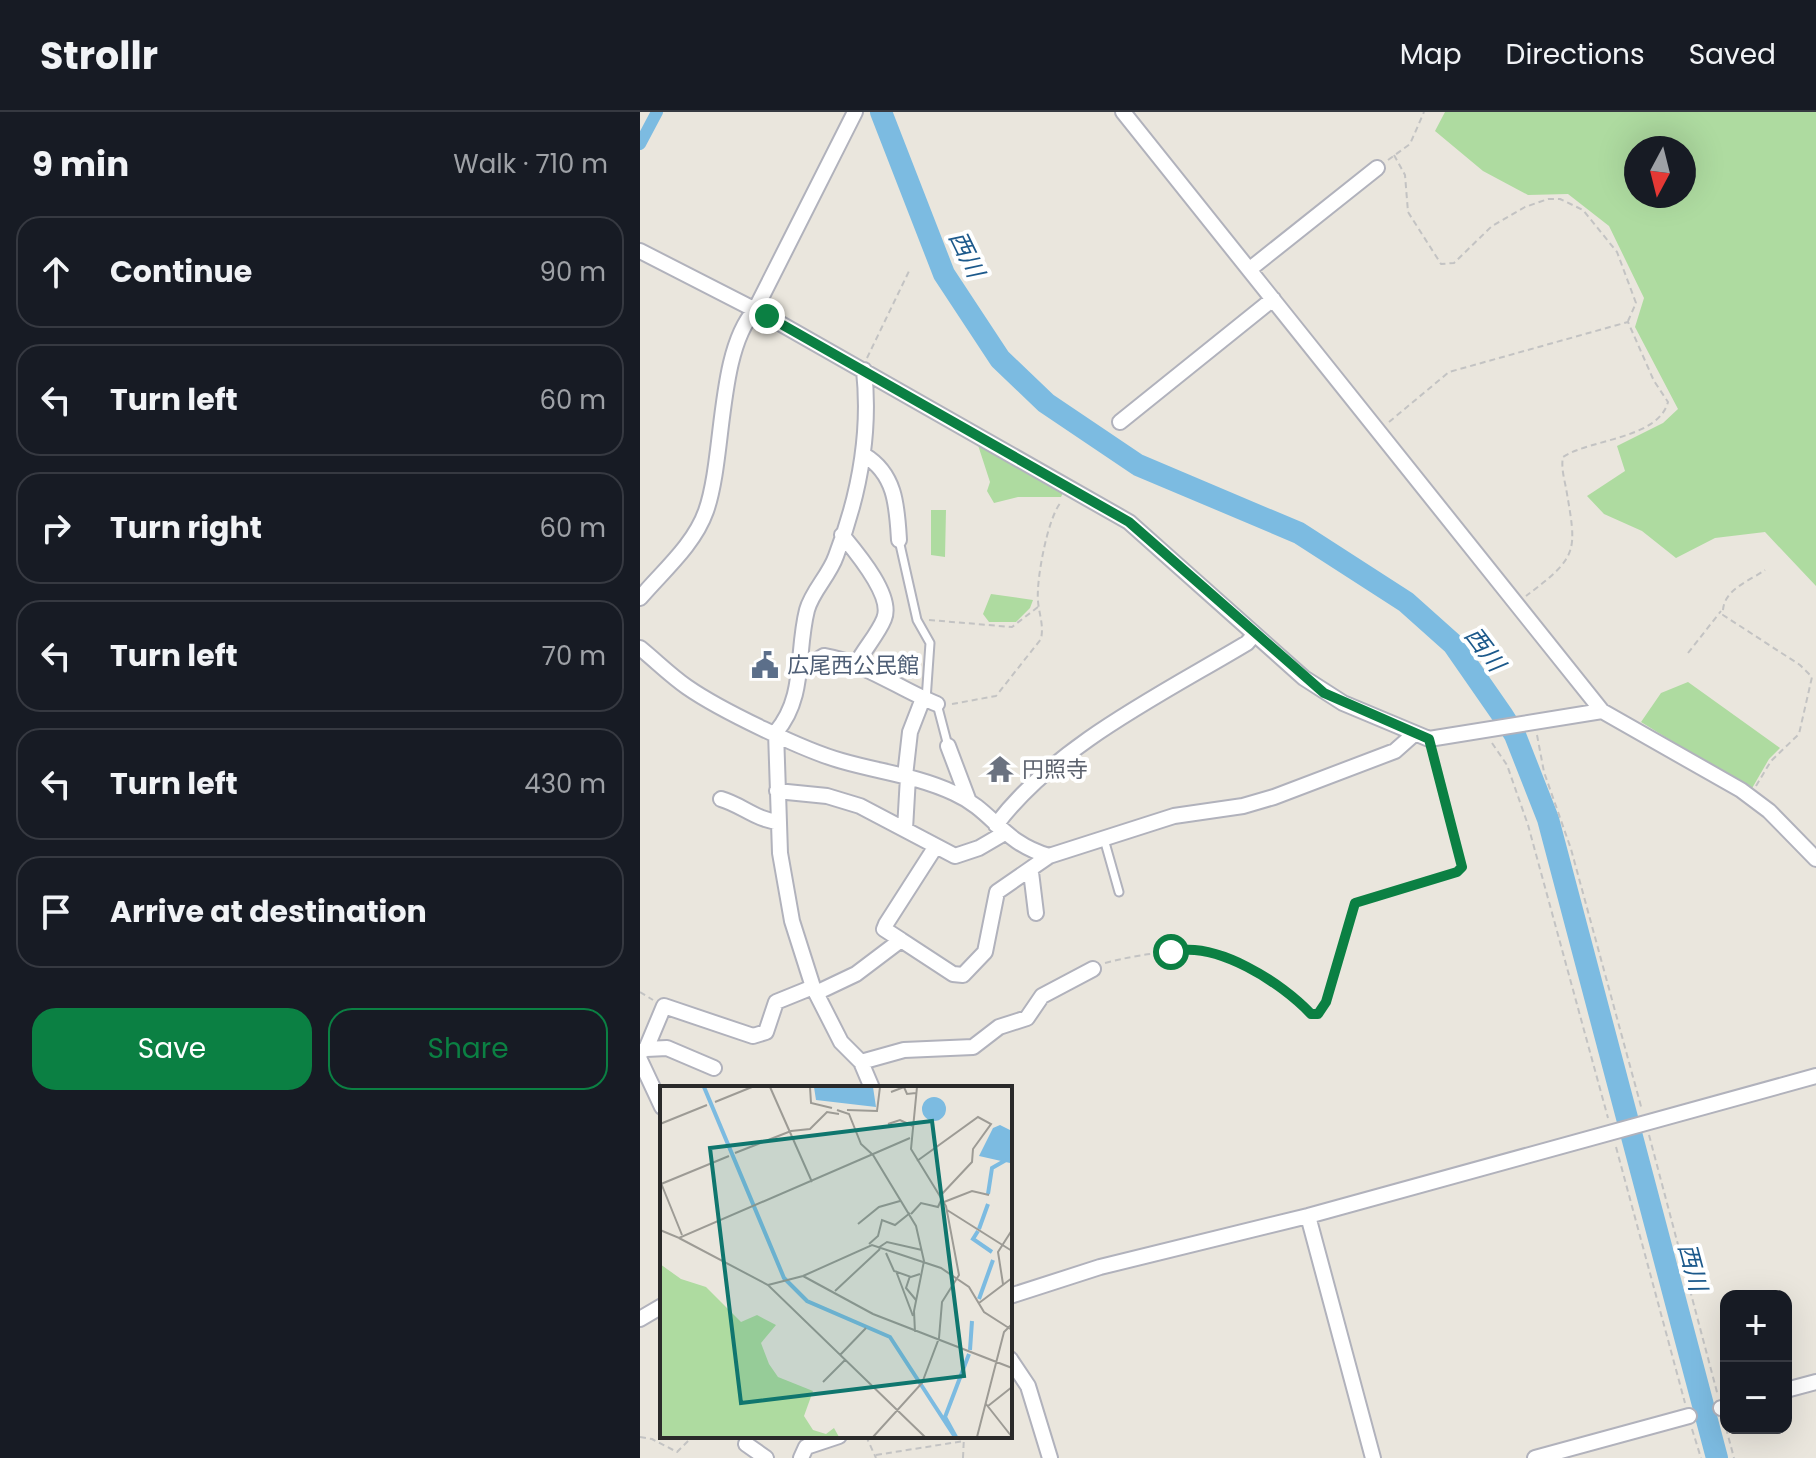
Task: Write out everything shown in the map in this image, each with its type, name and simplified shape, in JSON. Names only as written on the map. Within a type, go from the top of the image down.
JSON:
[{"type":"street","points":[[640,598],[692,539],[706,511],[744,322],[755,310],[855,112]]},
{"type":"street","points":[[1123,112],[1518,602],[1602,711],[1751,797],[1816,859]]},
{"type":"street","points":[[1250,269],[1377,168]]},
{"type":"street","points":[[640,251],[755,310],[1075,489],[1157,544],[1254,635],[1324,693],[1413,735],[1429,739],[1602,711]]},
{"type":"street","points":[[1120,422],[1273,299]]},
{"type":"street","points":[[864,370],[864,455],[831,569],[809,602],[799,641],[800,671],[789,717],[776,732],[779,822],[792,921],[814,990],[841,1042],[861,1062],[871,1086]]},
{"type":"street","points":[[864,455],[876,462],[893,490],[899,540]]},
{"type":"street","points":[[842,535],[869,566],[885,605],[886,617],[857,663]]},
{"type":"street","points":[[777,791],[827,796],[860,806],[955,856],[979,848],[1000,830],[1009,808],[1069,753],[1247,643],[1254,635]]},
{"type":"street","points":[[640,648],[688,688],[776,732],[840,761],[907,776],[968,799],[1000,830],[1049,856]]},
{"type":"street","points":[[800,671],[824,656],[857,663],[929,701],[910,732],[905,829]]},
{"type":"street","points":[[936,846],[884,929],[953,974],[963,975],[985,952],[997,892],[1031,872],[1049,856],[1174,816],[1243,806],[1274,797],[1395,751],[1413,735]]},
{"type":"street","points":[[948,746],[968,799]]},
{"type":"street","points":[[721,799],[765,821],[779,822]]},
{"type":"street","points":[[1031,872],[1036,913]]},
{"type":"street","points":[[660,1102],[642,1060],[664,1006],[753,1036],[766,1032],[776,1002],[856,974],[901,940]]},
{"type":"street","points":[[861,1062],[904,1050],[973,1047],[999,1027],[1027,1018],[1042,996],[1093,969]]},
{"type":"street","points":[[642,1060],[667,1048],[714,1068]]},
{"type":"street","points":[[1012,1295],[1100,1267],[1308,1216],[1816,1076]]},
{"type":"street","points":[[1308,1216],[1373,1458]]},
{"type":"street","points":[[640,1319],[660,1307]]},
{"type":"street","points":[[1012,1362],[1028,1386],[1050,1458]]},
{"type":"street","points":[[1792,1388],[1816,1382]]},
{"type":"street","points":[[1535,1458],[1689,1416]]},
{"type":"street","points":[[801,1458],[806,1447],[833,1438]]},
{"type":"street","points":[[745,1446],[766,1458]]},
{"type":"lane","points":[[899,540],[917,620],[930,643],[929,701],[948,746]]},
{"type":"lane","points":[[1104,839],[1119,892]]},
{"type":"path","points":[[1377,168],[1416,135],[1424,112]]},
{"type":"path","points":[[1394,155],[1405,175],[1408,212],[1441,264],[1454,263],[1492,226],[1525,207],[1548,199],[1575,205],[1617,252],[1636,303],[1628,322],[1654,381],[1668,402],[1666,410],[1637,431],[1563,457],[1574,535],[1572,551],[1551,577],[1518,602]]},
{"type":"path","points":[[864,370],[910,269]]},
{"type":"path","points":[[1379,429],[1449,372],[1628,322]]},
{"type":"path","points":[[929,701],[996,696],[1041,639],[1039,606],[1055,509],[1075,489]]},
{"type":"path","points":[[1688,653],[1740,584],[1765,570]]},
{"type":"path","points":[[917,620],[1012,627],[1039,606]]},
{"type":"path","points":[[1722,610],[1728,619],[1808,671],[1814,683],[1799,734],[1771,761],[1751,797]]},
{"type":"path","points":[[1530,723],[1571,849],[1720,1394]]},
{"type":"path","points":[[1486,730],[1507,765],[1528,825],[1701,1458]]},
{"type":"path","points":[[1093,969],[1115,961],[1164,956],[1180,950],[1214,954],[1277,983],[1311,1014],[1318,1014],[1326,1002],[1355,903],[1457,872],[1462,867],[1429,739]]},
{"type":"path","points":[[1728,1434],[1734,1458]]},
{"type":"path","points":[[640,1437],[652,1439],[677,1452],[691,1438]]},
{"type":"path","points":[[867,1438],[876,1457],[964,1441],[963,1458]]},
{"type":"green space","points":[[1445,112],[1816,112],[1816,586],[1765,532],[1715,538],[1676,558],[1642,531],[1604,514],[1587,496],[1625,471],[1617,446],[1663,423],[1678,409],[1635,327],[1644,298],[1609,226],[1568,194],[1528,195],[1483,171],[1435,131]]},
{"type":"green space","points":[[977,442],[1064,491],[1061,497],[1018,497],[994,503],[987,491],[990,482]]},
{"type":"green space","points":[[931,510],[946,510],[945,557],[931,555]]},
{"type":"green space","points":[[991,594],[1033,600],[1030,608],[1016,622],[989,622],[983,614]]},
{"type":"green space","points":[[1688,682],[1780,748],[1769,759],[1751,790],[1641,722],[1661,693]]},
{"type":"waterway","points":[[640,144],[657,112]]},
{"type":"waterway","name":"西川","points":[[881,112],[944,274],[1000,359],[1046,403],[1138,465],[1299,533],[1406,602],[1453,644],[1515,735],[1548,819],[1717,1458]]},
{"type":"place","name":"広尾西公民館","points":[[765,665]]},
{"type":"place","name":"円照寺","points":[[1000,769]]},
{"type":"route","points":[[767,316],[1129,522],[1157,544],[1254,635],[1324,693],[1413,735],[1429,739],[1462,867],[1457,872],[1355,903],[1326,1002],[1318,1014],[1311,1014],[1277,983],[1214,954],[1180,950],[1171,952]]}]
